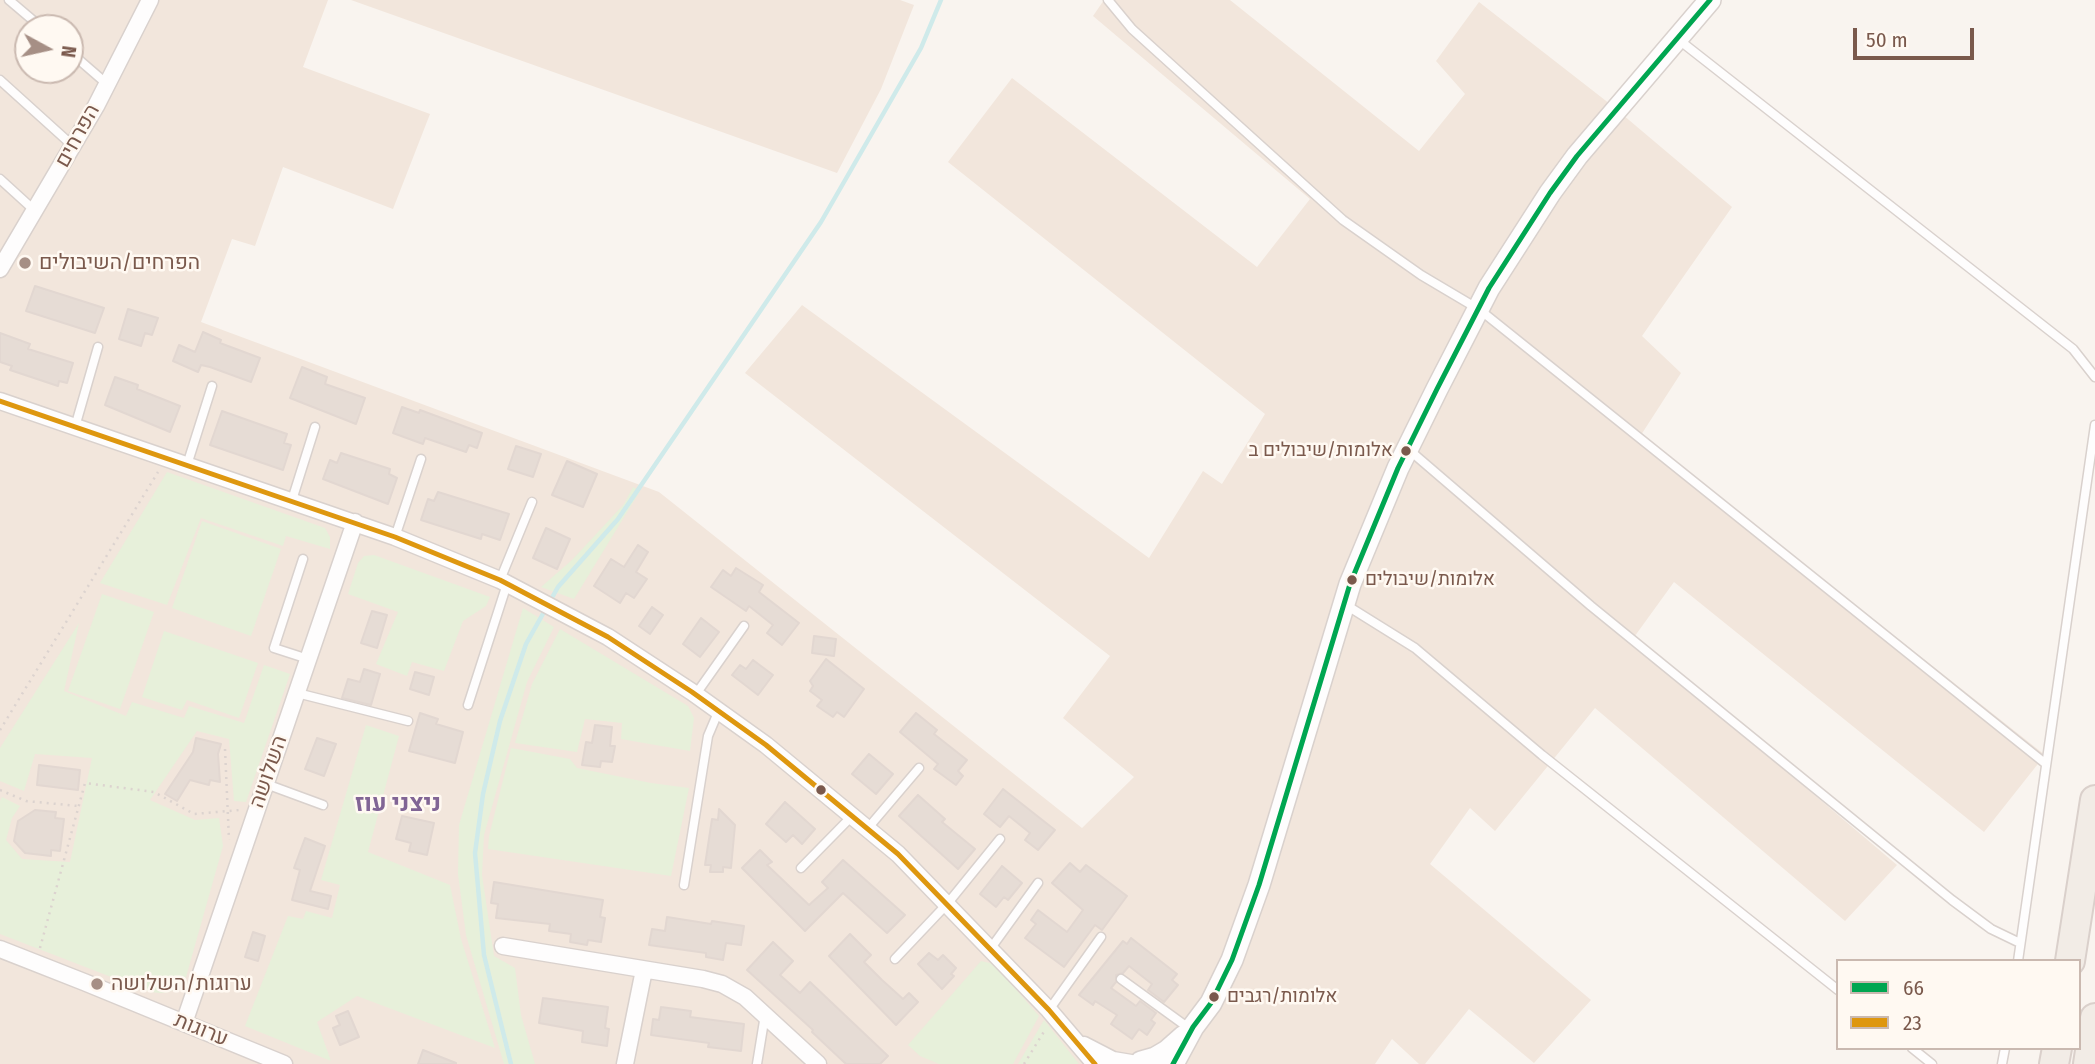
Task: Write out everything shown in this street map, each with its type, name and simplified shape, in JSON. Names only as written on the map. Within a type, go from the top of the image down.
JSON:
[{"type":"highway","points":[[2070,959],[2095,800]]},
{"type":"highway","points":[[2088,1064],[2095,1018]]},
{"type":"street","name":"הפרחים","points":[[0,269],[73,146],[150,0]]},
{"type":"street","points":[[1076,1040],[1102,1056],[1123,1063],[1138,1063],[1167,1052],[1192,1028],[1211,1003],[1245,924],[1343,603],[1364,548],[1442,378],[1514,246],[1550,193],[1577,156],[1710,0]]},
{"type":"street","points":[[0,401],[395,537],[503,582],[608,637],[719,710],[854,815],[948,903],[1052,1013],[1095,1064]]},
{"type":"street","name":"השלושה","points":[[184,1023],[355,522]]},
{"type":"street","points":[[503,946],[722,984],[736,990],[818,1064]]},
{"type":"street","name":"ערוגות","points":[[0,950],[36,962],[284,1064]]},
{"type":"street","points":[[625,1064],[644,970]]},
{"type":"street","points":[[1174,1064],[1192,1028]]},
{"type":"lane","points":[[9,0],[26,14]]},
{"type":"lane","points":[[1108,0],[1132,29],[1343,220],[1421,275],[1480,310],[2046,764]]},
{"type":"lane","points":[[1677,39],[2073,349],[2095,377]]},
{"type":"lane","points":[[84,64],[107,84]]},
{"type":"lane","points":[[0,80],[73,146]]},
{"type":"lane","points":[[0,179],[36,211]]},
{"type":"lane","points":[[75,426],[99,347]]},
{"type":"lane","points":[[187,465],[212,386]]},
{"type":"lane","points":[[2018,959],[2095,425]]},
{"type":"lane","points":[[292,500],[315,427]]},
{"type":"lane","points":[[1408,449],[1591,606],[1952,900],[1991,929],[2020,943]]},
{"type":"lane","points":[[395,537],[421,459]]},
{"type":"lane","points":[[468,705],[503,582],[532,502]]},
{"type":"lane","points":[[303,559],[274,648],[308,659]]},
{"type":"lane","points":[[1343,603],[1415,648],[1542,755],[1836,988]]},
{"type":"lane","points":[[696,694],[744,626]]},
{"type":"lane","points":[[297,693],[408,721]]},
{"type":"lane","points":[[684,885],[708,736],[719,710]]},
{"type":"lane","points":[[868,828],[919,768]]},
{"type":"lane","points":[[266,784],[323,805]]},
{"type":"lane","points":[[802,868],[854,815]]},
{"type":"lane","points":[[895,958],[948,903],[1000,839]]},
{"type":"lane","points":[[991,948],[1038,883]]},
{"type":"lane","points":[[1052,1013],[1101,937]]},
{"type":"lane","points":[[1121,979],[1192,1028]]},
{"type":"lane","points":[[757,1064],[765,1015]]},
{"type":"lane","points":[[1914,1050],[1931,1064]]},
{"type":"path","points":[[0,730],[167,458]]},
{"type":"path","points":[[225,749],[229,840]]},
{"type":"path","points":[[36,962],[85,783],[153,792],[194,814],[257,809]]},
{"type":"path","points":[[0,790],[26,801],[78,806]]},
{"type":"path","points":[[1024,1064],[1052,1013]]},
{"type":"shaded area","name":"ניצני עוז","points":[[0,0],[328,0],[303,67],[430,114],[393,209],[283,167],[255,246],[232,239],[201,322],[659,492],[1082,828],[1134,777],[1063,718],[1110,656],[745,373],[802,305],[1149,558],[1203,471],[1222,484],[1265,414],[948,162],[1012,78],[1257,267],[1310,199],[1093,16],[1104,0],[1230,0],[1419,151],[1465,94],[1436,61],[1479,2],[1610,104],[1732,207],[1642,336],[1681,373],[1641,435],[2045,755],[1984,832],[1674,582],[1632,640],[1897,865],[1845,921],[1595,708],[1495,831],[1470,808],[1430,864],[1591,1000],[1534,1063],[1469,1009],[1425,1064],[1419,1064],[1392,1039],[1375,1064],[0,1064]]},
{"type":"shaded area","points":[[351,0],[900,0],[914,5],[881,89],[837,173]]},
{"type":"green space","points":[[167,472],[325,528],[330,537],[330,549],[286,536],[283,546],[201,518],[167,605],[100,583]]},
{"type":"green space","points":[[633,487],[640,491],[574,599],[541,587],[572,560],[624,504]]},
{"type":"green space","points":[[202,521],[281,549],[251,636],[172,608]]},
{"type":"green space","points":[[374,555],[490,597],[486,606],[463,621],[444,671],[412,662],[407,676],[376,664],[398,612],[348,594],[358,563],[364,556]]},
{"type":"green space","points":[[102,594],[154,612],[120,709],[68,691]]},
{"type":"green space","points":[[523,608],[554,627],[527,682],[484,835],[482,875],[494,956],[515,968],[521,1015],[535,1064],[504,1064],[466,935],[458,874],[459,825]]},
{"type":"green space","points":[[79,623],[64,691],[126,716],[132,702],[184,718],[189,706],[244,723],[264,665],[290,674],[246,802],[234,801],[229,739],[197,731],[150,800],[195,820],[219,818],[223,846],[186,977],[179,987],[169,992],[150,992],[0,934],[2,797],[20,806],[12,818],[6,840],[22,859],[70,862],[92,758],[35,754],[24,791],[0,781],[0,748]]},
{"type":"green space","points":[[560,629],[688,706],[694,718],[690,751],[621,739],[622,723],[585,719],[577,752],[515,743],[532,684]]},
{"type":"green space","points":[[164,631],[258,663],[239,718],[187,700],[182,710],[142,697]]},
{"type":"green space","points":[[366,725],[399,736],[368,852],[450,885],[461,939],[495,1048],[357,996],[317,1022],[331,1061],[245,1026],[288,916],[303,919],[306,911],[332,918],[340,885],[321,880]]},
{"type":"green space","points":[[511,748],[570,759],[577,768],[689,788],[671,876],[488,849]]},
{"type":"green space","points":[[981,961],[994,964],[1039,1016],[1013,1064],[939,1064],[920,1056],[908,1045]]},
{"type":"green space","points":[[1044,1020],[1079,1064],[1018,1064]]},
{"type":"building","points":[[35,286],[104,308],[95,333],[26,311]]},
{"type":"building","points":[[128,309],[158,318],[152,335],[145,333],[141,346],[119,339]]},
{"type":"building","points":[[203,332],[221,340],[220,343],[260,358],[251,382],[201,365],[198,372],[173,361],[179,345],[195,352]]},
{"type":"building","points":[[0,333],[30,344],[28,349],[73,363],[67,383],[59,381],[58,386],[10,370],[12,366],[0,362]]},
{"type":"building","points":[[302,367],[327,377],[325,384],[365,398],[356,424],[290,398]]},
{"type":"building","points":[[115,377],[180,406],[170,432],[105,405]]},
{"type":"building","points":[[402,407],[419,413],[420,410],[482,433],[477,448],[469,445],[466,452],[425,438],[423,444],[393,433]]},
{"type":"building","points":[[222,411],[287,434],[284,443],[291,445],[283,470],[210,445]]},
{"type":"building","points":[[516,446],[541,454],[533,477],[508,469]]},
{"type":"building","points":[[341,453],[390,469],[389,474],[397,478],[388,504],[323,479],[330,460],[337,463]]},
{"type":"building","points":[[567,461],[597,474],[583,507],[552,495]]},
{"type":"building","points":[[438,492],[509,514],[500,540],[482,534],[481,539],[421,520],[428,499],[434,501]]},
{"type":"building","points":[[546,528],[570,539],[557,569],[533,558]]},
{"type":"building","points":[[638,545],[648,552],[636,572],[647,579],[634,598],[626,593],[620,603],[594,586],[611,559],[624,567]]},
{"type":"building","points":[[736,568],[763,585],[759,592],[799,623],[782,645],[767,633],[773,625],[749,606],[746,611],[711,587],[723,570],[731,576]]},
{"type":"building","points":[[652,607],[663,615],[650,634],[639,626]]},
{"type":"building","points":[[372,611],[387,615],[377,648],[361,643]]},
{"type":"building","points":[[701,618],[719,632],[700,657],[683,644]]},
{"type":"building","points":[[814,636],[836,639],[834,656],[812,653]]},
{"type":"building","points":[[826,659],[864,689],[844,717],[837,712],[833,717],[817,706],[822,700],[810,691],[813,686],[810,681]]},
{"type":"building","points":[[753,660],[773,675],[758,695],[732,675],[740,665],[746,669]]},
{"type":"building","points":[[364,669],[380,674],[371,705],[342,698],[348,679],[360,682]]},
{"type":"building","points":[[415,672],[434,677],[429,695],[410,689]]},
{"type":"building","points":[[420,713],[438,719],[436,724],[463,732],[455,763],[409,751]]},
{"type":"building","points":[[916,713],[937,730],[934,734],[967,760],[958,771],[963,776],[956,785],[934,769],[938,764],[900,732]]},
{"type":"building","points":[[595,725],[612,727],[610,746],[615,746],[612,762],[601,761],[600,767],[582,765],[586,742],[592,743]]},
{"type":"building","points":[[196,738],[221,744],[218,754],[220,782],[210,780],[209,785],[190,780],[177,801],[165,794],[193,752]]},
{"type":"building","points":[[317,738],[336,744],[324,776],[305,769]]},
{"type":"building","points":[[869,754],[893,774],[876,794],[852,774]]},
{"type":"building","points":[[39,765],[80,770],[78,790],[37,785]]},
{"type":"building","points":[[1003,789],[1055,830],[1038,850],[1025,840],[1030,833],[1009,816],[1000,827],[984,814]]},
{"type":"building","points":[[918,795],[945,819],[942,822],[975,849],[958,869],[899,816]]},
{"type":"building","points":[[785,802],[815,829],[802,844],[793,835],[786,842],[766,824]]},
{"type":"building","points":[[719,809],[735,825],[731,868],[723,867],[723,872],[710,872],[711,865],[705,865],[712,819],[718,820]]},
{"type":"building","points":[[35,810],[56,812],[55,818],[64,819],[60,851],[51,850],[51,856],[25,853],[14,841],[18,821]]},
{"type":"building","points":[[402,816],[434,823],[427,855],[409,851],[411,843],[396,839]]},
{"type":"building","points":[[305,838],[325,846],[310,891],[331,896],[328,909],[292,900],[300,870],[294,868]]},
{"type":"building","points":[[760,850],[772,862],[767,865],[809,905],[828,888],[822,882],[843,860],[905,915],[887,933],[843,893],[805,931],[742,868]]},
{"type":"building","points":[[1070,863],[1080,872],[1086,865],[1127,896],[1102,930],[1095,925],[1064,967],[1025,938],[1036,924],[1031,920],[1038,910],[1067,932],[1083,910],[1052,883]]},
{"type":"building","points":[[1002,866],[1022,883],[1008,900],[1004,897],[996,907],[980,894]]},
{"type":"building","points":[[494,882],[603,900],[600,917],[605,918],[601,942],[588,940],[587,945],[570,942],[571,934],[549,931],[550,924],[496,918],[498,904],[491,903]]},
{"type":"building","points":[[667,917],[744,926],[741,945],[726,943],[723,960],[706,957],[706,953],[649,945],[652,929],[665,931]]},
{"type":"building","points":[[253,932],[265,936],[258,961],[245,957]]},
{"type":"building","points":[[850,934],[871,955],[864,962],[882,980],[903,999],[909,993],[918,1002],[896,1025],[829,956]]},
{"type":"building","points":[[1131,938],[1177,974],[1172,980],[1178,985],[1164,1002],[1148,990],[1152,984],[1129,966],[1123,973],[1116,975],[1116,982],[1111,988],[1136,1006],[1140,1001],[1156,1013],[1151,1020],[1155,1023],[1147,1035],[1139,1029],[1132,1039],[1111,1024],[1117,1015],[1095,1001],[1093,1005],[1079,995],[1123,941],[1127,944]]},
{"type":"building","points":[[773,942],[793,961],[780,975],[800,993],[810,982],[888,1056],[880,1064],[846,1064],[747,970]]},
{"type":"building","points":[[929,953],[938,960],[943,955],[956,968],[951,974],[954,976],[942,989],[918,964]]},
{"type":"building","points":[[543,998],[608,1007],[605,1028],[609,1029],[607,1046],[582,1042],[583,1031],[539,1023]]},
{"type":"building","points":[[661,1007],[691,1011],[690,1017],[744,1024],[741,1051],[708,1047],[709,1043],[651,1035],[653,1019],[659,1020]]},
{"type":"building","points":[[348,1011],[359,1037],[340,1045],[333,1028],[340,1025],[336,1016]]},
{"type":"building","points":[[423,1050],[456,1063],[456,1064],[418,1064]]},
{"type":"waterway","points":[[511,1064],[484,955],[475,853],[483,794],[500,721],[526,644],[558,587],[618,519],[821,222],[921,48],[941,0]]},
{"type":"transit line","name":"66","points":[[1173,1064],[1193,1027],[1211,1003],[1232,960],[1259,885],[1350,584],[1398,468],[1437,389],[1489,288],[1550,193],[1577,156],[1710,0]]},
{"type":"transit line","name":"23","points":[[0,401],[395,537],[500,580],[608,637],[766,745],[898,854],[1049,1010],[1095,1064]]},
{"type":"place","name":"הפרחים/השיבולים","points":[[25,263]]},
{"type":"place","name":"אלומות/שיבולים ב","points":[[1406,451]]},
{"type":"place","name":"אלומות/שיבולים","points":[[1352,580]]},
{"type":"place","name":"ערוגות/השלושה","points":[[97,984]]},
{"type":"place","name":"אלומות/רגבים","points":[[1214,997]]},
{"type":"district","name":"ניצני עוז","points":[[398,804]]}]
